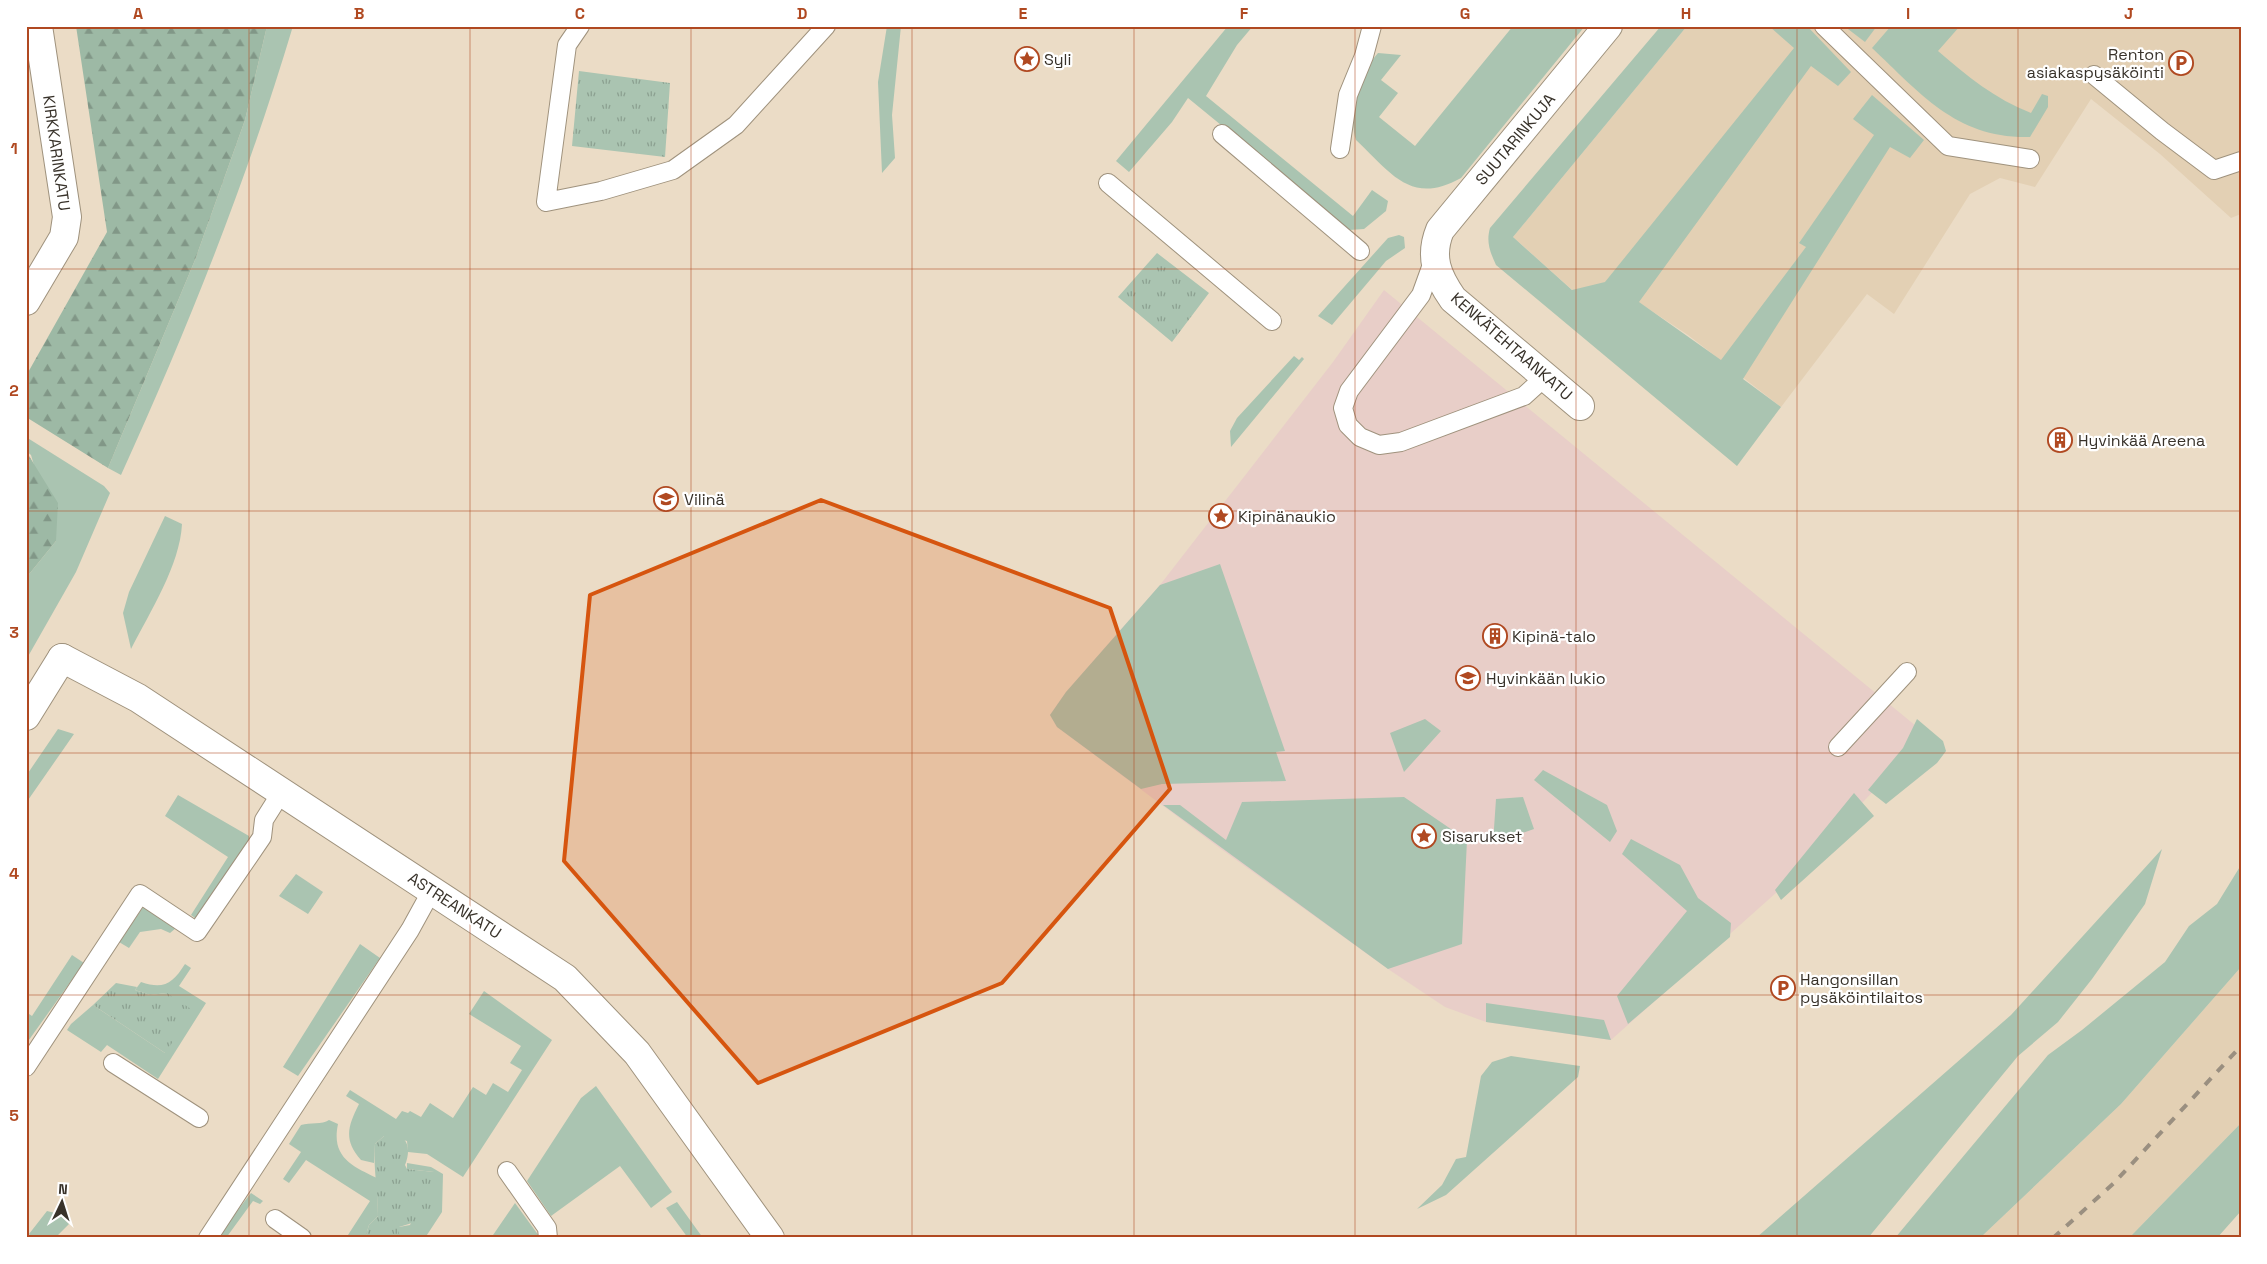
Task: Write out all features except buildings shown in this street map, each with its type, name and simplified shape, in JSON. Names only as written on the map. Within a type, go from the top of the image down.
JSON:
[{"type":"street","name":"KIRKKARINKATU","points":[[26,301],[64,237],[67,217],[38,26]]},
{"type":"street","name":"SUUTARINKUJA","points":[[1434,258],[1436,239],[1440,230],[1608,26]]},
{"type":"street","name":"KENKÄTEHTAANKATU","points":[[1434,258],[1441,282],[1453,299],[1580,406]]},
{"type":"street","name":"ASTREANKATU","points":[[26,716],[62,658],[138,698],[566,978],[637,1053],[770,1238]]},
{"type":"lane","points":[[580,26],[567,46],[546,202],[601,191],[673,170],[736,125],[826,26]]},
{"type":"lane","points":[[1340,149],[1348,95],[1364,56],[1372,26]]},
{"type":"lane","points":[[1824,26],[1948,146],[2030,160]]},
{"type":"lane","points":[[2094,75],[2162,131],[2214,170],[2241,162]]},
{"type":"lane","points":[[1222,134],[1360,250]]},
{"type":"lane","points":[[1108,183],[1272,321]]},
{"type":"lane","points":[[1434,258],[1421,295],[1349,391],[1342,408],[1348,425],[1360,437],[1379,445],[1401,442],[1524,396],[1545,377]]},
{"type":"lane","points":[[1838,747],[1907,672]]},
{"type":"lane","points":[[26,1067],[140,894],[197,932],[262,837],[264,820],[281,793]]},
{"type":"lane","points":[[208,1238],[410,930],[432,890]]},
{"type":"lane","points":[[113,1063],[200,1118]]},
{"type":"lane","points":[[507,1171],[547,1228],[548,1238]]},
{"type":"lane","points":[[275,1219],[302,1238]]},
{"type":"highlighted area","points":[[821,500],[1110,608],[1170,789],[1002,983],[758,1083],[564,861],[590,595]]},
{"type":"shaded area","points":[[1687,26],[2241,26],[2241,214],[2231,218],[2160,154],[2091,99],[2035,187],[2000,178],[1970,194],[1894,314],[1867,294],[1781,407],[1688,335],[1638,302],[1588,304],[1513,237]]},
{"type":"shaded area","name":"Hyvinkään lukio","points":[[1384,290],[1927,735],[1777,892],[1611,1040],[1486,1022],[1445,1007],[1388,969],[1221,849],[1057,727],[1050,715],[1066,692],[1160,585],[1333,362]]},
{"type":"shaded area","points":[[2241,967],[2241,1123],[2129,1238],[1980,1238],[2121,1104]]},
{"type":"green space","points":[[76,26],[267,26],[245,120],[195,260],[108,468],[26,417],[26,376],[107,232]]},
{"type":"green space","points":[[267,26],[293,26],[256,140],[215,253],[170,364],[121,475],[108,468],[195,260],[245,120]]},
{"type":"green space","points":[[887,26],[901,26],[892,115],[895,158],[882,173],[878,82]]},
{"type":"green space","points":[[1228,26],[1253,26],[1237,45],[1206,96],[1353,216],[1372,190],[1388,201],[1386,211],[1364,229],[1349,230],[1188,98],[1172,122],[1129,172],[1116,161]]},
{"type":"green space","points":[[1513,26],[1585,26],[1461,178],[1444,186],[1428,189],[1415,187],[1391,174],[1356,140],[1353,116],[1360,79],[1378,53],[1401,55],[1381,80],[1398,93],[1379,117],[1415,146]]},
{"type":"green space","points":[[1661,26],[1687,26],[1513,237],[1572,290],[1605,282],[1794,48],[1769,26],[1807,26],[1851,72],[1838,86],[1811,66],[1639,302],[1721,360],[1806,247],[1799,243],[1874,135],[1853,119],[1872,95],[1924,140],[1910,158],[1890,147],[1743,379],[1781,407],[1737,466],[1496,265],[1489,247],[1490,228]]},
{"type":"green space","points":[[1844,26],[1877,26],[1865,42]]},
{"type":"green space","points":[[1891,26],[1960,26],[1938,51],[1960,69],[1993,94],[2031,113],[2042,94],[2048,96],[2048,107],[2030,137],[2004,136],[1981,130],[1961,122],[1924,97],[1872,48]]},
{"type":"green space","points":[[579,71],[670,83],[665,157],[572,146]]},
{"type":"green space","points":[[1399,235],[1404,237],[1405,248],[1386,261],[1332,325],[1318,316],[1388,238]]},
{"type":"green space","points":[[1157,253],[1209,293],[1172,342],[1118,297]]},
{"type":"green space","points":[[1294,356],[1299,360],[1302,357],[1304,359],[1231,447],[1230,431],[1237,418]]},
{"type":"green space","points":[[26,437],[104,486],[110,493],[76,572],[26,660],[26,578],[56,541],[31,455],[26,451]]},
{"type":"green space","points":[[26,451],[58,503],[56,541],[26,578]]},
{"type":"green space","points":[[165,516],[182,524],[176,556],[163,588],[131,649],[123,613],[129,592]]},
{"type":"green space","points":[[1220,564],[1285,751],[1276,752],[1286,781],[1162,784],[1141,789],[1057,727],[1050,715],[1066,692],[1160,585]]},
{"type":"green space","points":[[1425,719],[1441,731],[1404,772],[1390,733]]},
{"type":"green space","points":[[1917,719],[1943,741],[1946,751],[1937,763],[1886,804],[1868,790],[1903,748]]},
{"type":"green space","points":[[58,729],[74,734],[26,803],[26,776]]},
{"type":"green space","points":[[1543,770],[1607,805],[1617,831],[1610,842],[1534,780]]},
{"type":"green space","points":[[1854,793],[1874,816],[1781,900],[1775,890]]},
{"type":"green space","points":[[178,795],[249,836],[249,842],[200,916],[195,918],[191,915],[228,857],[165,816]]},
{"type":"green space","points":[[1404,797],[1467,840],[1462,944],[1388,969],[1163,805],[1180,805],[1226,840],[1242,802]]},
{"type":"green space","points":[[1523,797],[1534,829],[1493,843],[1496,799]]},
{"type":"green space","points":[[1631,839],[1680,865],[1698,898],[1731,923],[1730,937],[1628,1024],[1617,996],[1687,911],[1622,854]]},
{"type":"green space","points":[[2162,849],[2145,904],[2092,979],[2058,1022],[2018,1056],[1868,1238],[1756,1238],[2011,1015]]},
{"type":"green space","points":[[2241,865],[2241,967],[2121,1104],[1980,1238],[1895,1238],[2048,1055],[2082,1030],[2165,962],[2189,926],[2217,904]]},
{"type":"green space","points":[[296,874],[323,892],[308,914],[279,896]]},
{"type":"green space","points":[[144,906],[176,928],[170,933],[161,929],[140,932],[129,948],[119,942]]},
{"type":"green space","points":[[360,944],[380,958],[298,1076],[283,1067]]},
{"type":"green space","points":[[72,955],[84,963],[26,1044],[26,1012],[32,1016]]},
{"type":"green space","points":[[185,964],[191,968],[179,986],[206,1003],[158,1079],[107,1045],[101,1052],[67,1030],[71,1024],[93,1005],[165,1053],[167,993],[150,995],[135,990],[141,982],[156,985],[167,983],[176,976]]},
{"type":"green space","points":[[116,983],[137,987],[135,990],[150,995],[167,993],[194,1011],[165,1053],[93,1005]]},
{"type":"green space","points":[[484,991],[552,1040],[463,1177],[427,1154],[408,1152],[407,1141],[384,1136],[375,1144],[374,1163],[361,1160],[355,1153],[349,1133],[352,1119],[359,1104],[346,1096],[350,1090],[396,1119],[402,1111],[408,1113],[410,1111],[421,1117],[430,1103],[453,1118],[473,1087],[486,1095],[493,1083],[508,1092],[522,1070],[510,1063],[521,1046],[469,1014]]},
{"type":"green space","points":[[1486,1003],[1604,1020],[1611,1040],[1486,1022]]},
{"type":"green space","points":[[1511,1056],[1580,1066],[1578,1077],[1446,1195],[1417,1209],[1442,1185],[1456,1159],[1466,1157],[1481,1076],[1492,1062]]},
{"type":"green space","points":[[596,1086],[672,1192],[651,1208],[620,1166],[551,1216],[527,1181],[581,1098]]},
{"type":"green space","points":[[329,1120],[338,1124],[338,1145],[346,1159],[359,1169],[377,1178],[378,1216],[369,1225],[365,1238],[346,1238],[370,1201],[306,1160],[289,1183],[283,1179],[301,1152],[289,1144],[301,1125]]},
{"type":"green space","points":[[2241,1123],[2241,1211],[2217,1238],[2129,1238]]},
{"type":"green space","points":[[391,1134],[402,1137],[407,1144],[408,1154],[405,1165],[407,1169],[434,1172],[434,1212],[425,1219],[399,1227],[399,1238],[365,1238],[369,1225],[378,1216],[375,1144],[384,1136]]},
{"type":"green space","points":[[407,1163],[431,1167],[443,1174],[442,1212],[425,1238],[399,1238],[399,1227],[410,1225],[434,1172],[407,1169]]},
{"type":"green space","points":[[251,1193],[263,1201],[260,1204],[253,1201],[226,1238],[220,1233]]},
{"type":"green space","points":[[677,1202],[703,1238],[688,1238],[666,1208]]},
{"type":"green space","points":[[515,1203],[539,1236],[491,1238]]},
{"type":"green space","points":[[47,1211],[59,1214],[69,1224],[55,1238],[33,1238],[29,1234]]},
{"type":"railway","points":[[2053,1238],[2114,1183],[2241,1046]]},
{"type":"place","name":"Syli","points":[[1027,59]]},
{"type":"place","name":"Renton asiakaspysäköinti","points":[[2181,63]]},
{"type":"place","name":"Hyvinkää Areena","points":[[2060,440]]},
{"type":"place","name":"Vilinä","points":[[666,499]]},
{"type":"place","name":"Kipinänaukio","points":[[1221,516]]},
{"type":"place","name":"Kipinä-talo","points":[[1495,636]]},
{"type":"place","name":"Hyvinkään lukio","points":[[1468,678]]},
{"type":"place","name":"Sisarukset","points":[[1424,836]]},
{"type":"place","name":"Hangonsillan pysäköintilaitos","points":[[1783,988]]}]
